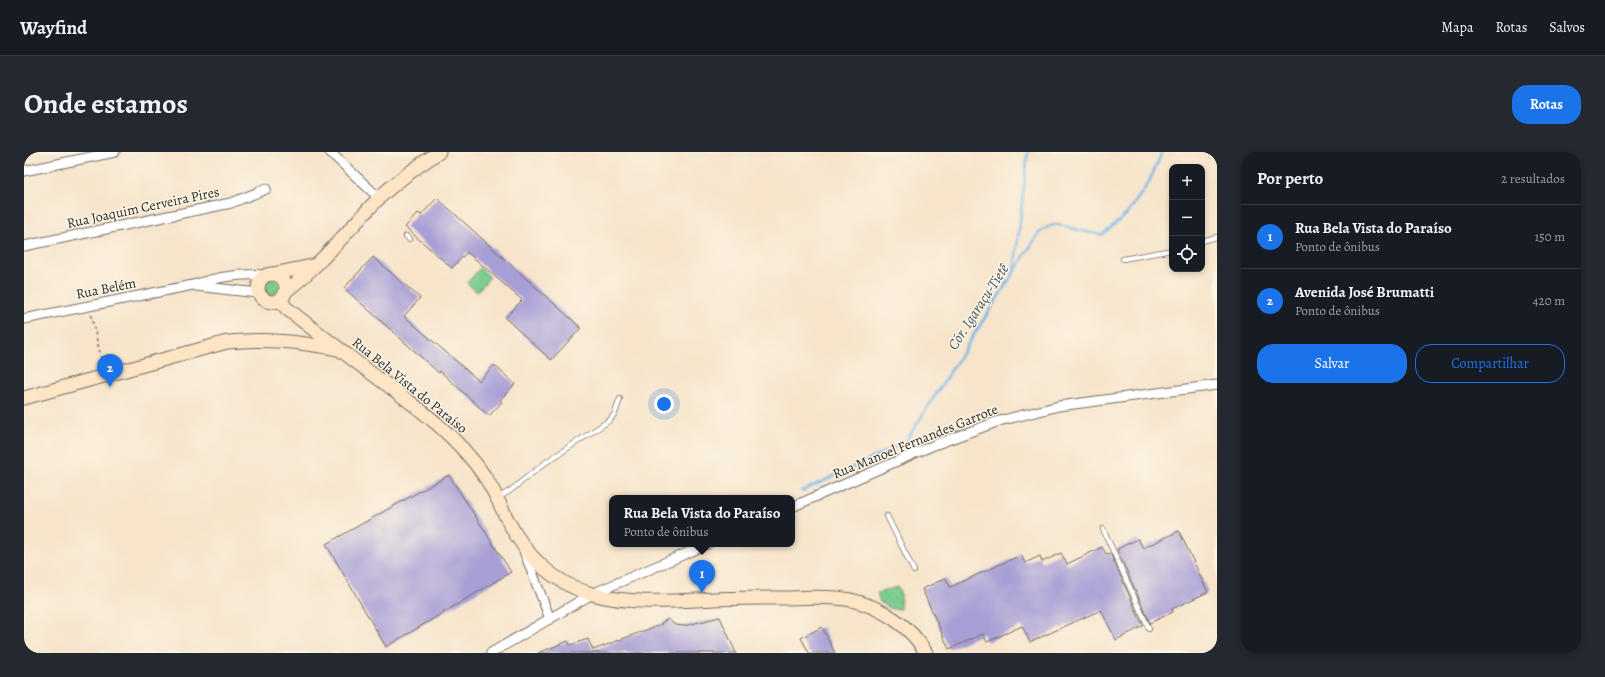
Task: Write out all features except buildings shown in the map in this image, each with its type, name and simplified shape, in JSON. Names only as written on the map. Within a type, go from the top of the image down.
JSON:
[{"type":"main road","points":[[316,265],[269,275],[259,283],[258,293],[264,300],[279,298],[316,265],[379,198],[412,171],[439,152]]},
{"type":"main road","points":[[269,275],[278,275],[285,281],[279,298]]},
{"type":"main road","points":[[279,298],[317,346]]},
{"type":"main road","name":"Rua Bela Vista do Paraíso","points":[[279,298],[286,308],[395,391],[456,441],[468,453],[486,479],[523,547],[536,562],[569,586],[592,594],[646,601],[807,598],[850,600],[868,605],[898,622],[910,632],[926,653]]},
{"type":"main road","points":[[24,398],[227,342],[252,339],[272,340],[340,350]]},
{"type":"street","points":[[24,171],[115,152]]},
{"type":"street","points":[[330,152],[379,198]]},
{"type":"street","name":"Rua Joaquim Cerveira Pires","points":[[24,246],[231,203],[266,189]]},
{"type":"street","name":"Rua Belém","points":[[24,319],[193,285],[213,278],[251,274],[269,275]]},
{"type":"street","name":"Rua Belém","points":[[193,285],[258,293]]},
{"type":"street","name":"Rua Manoel Fernandes Garrote","points":[[795,506],[934,445],[999,420],[1059,406],[1217,385]]},
{"type":"street","points":[[523,547],[550,619]]},
{"type":"street","points":[[491,653],[592,594],[701,547]]},
{"type":"lane","points":[[1205,240],[1217,236]]},
{"type":"lane","points":[[1123,259],[1169,251]]},
{"type":"lane","points":[[496,499],[511,490],[545,463],[610,420],[615,413],[620,399]]},
{"type":"lane","points":[[887,516],[914,571]]},
{"type":"lane","points":[[1103,530],[1149,629]]},
{"type":"path","points":[[89,306],[105,376]]},
{"type":"green space","points":[[480,268],[490,277],[477,292],[467,283]]},
{"type":"green space","points":[[269,279],[275,279],[280,284],[278,293],[275,295],[269,295],[264,290],[264,284]]},
{"type":"green space","points":[[897,587],[901,595],[900,609],[892,609],[880,602],[877,593]]},
{"type":"waterway","points":[[1014,273],[1028,152]]},
{"type":"waterway","name":"Cór. Igaraçu-Tietê","points":[[802,491],[906,441],[1039,233],[1052,225],[1060,225],[1102,235],[1127,214],[1149,182],[1162,152]]},
{"type":"place","name":"Avenida José Brumatti","points":[[110,387]]},
{"type":"place","name":"Rua Bela Vista do Paraíso","points":[[702,593]]}]
